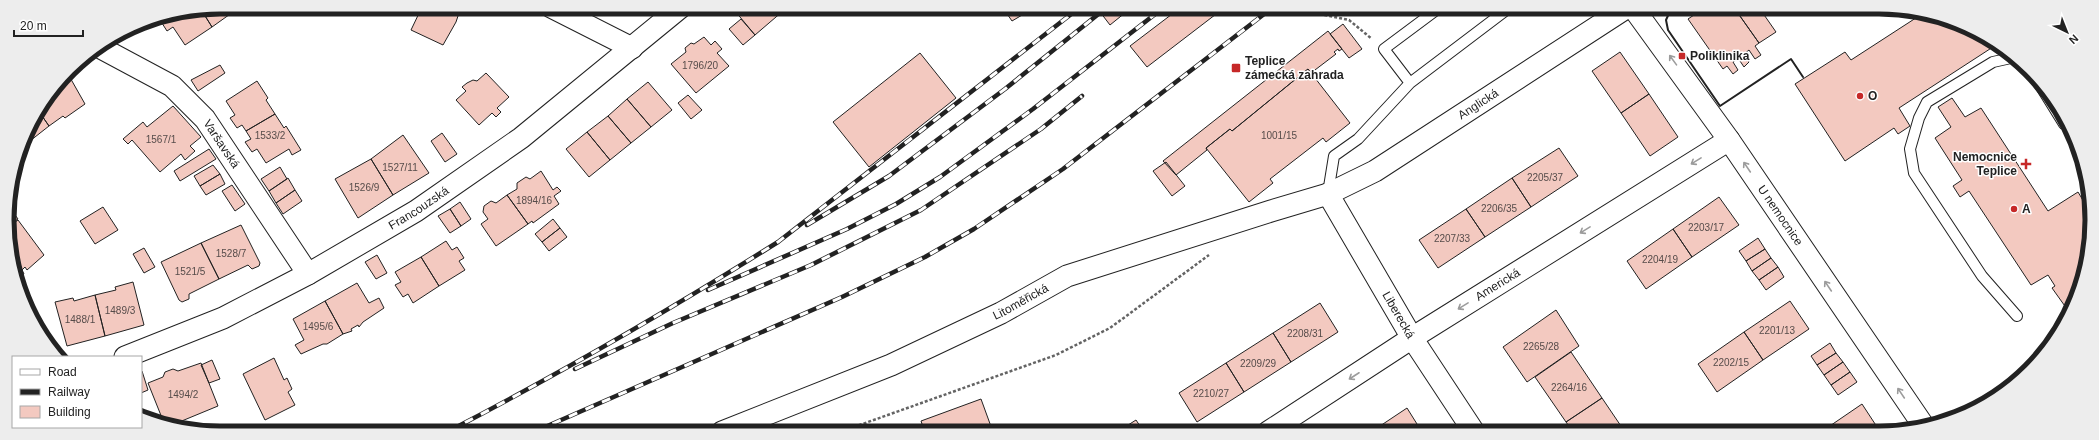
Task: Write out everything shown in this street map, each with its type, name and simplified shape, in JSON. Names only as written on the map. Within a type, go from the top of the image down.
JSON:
[{"type":"street","points":[[565,14],[632,48]]},
{"type":"street","name":"Francouzská","points":[[127,356],[222,318],[308,274],[416,211],[501,152],[674,14]]},
{"type":"street","name":"Anglická","points":[[1328,194],[1375,171],[1617,14]]},
{"type":"street","name":"U nemocnice","points":[[1638,14],[1729,140],[1920,422]]},
{"type":"street","name":"Varšavská","points":[[105,50],[172,86],[205,119],[308,274]]},
{"type":"street","name":"Americká","points":[[1277,426],[1412,338],[1729,140]]},
{"type":"street","name":"Liberecká","points":[[1328,194],[1412,338],[1470,426]]},
{"type":"street","name":"Litoměřická","points":[[752,426],[891,365],[1001,313],[1067,276],[1271,210],[1328,194]]},
{"type":"lane","points":[[1410,82],[1384,49],[1431,14]]},
{"type":"lane","points":[[1328,194],[1334,156],[1358,139],[1410,82],[1501,14]]},
{"type":"lane","points":[[2007,59],[1993,62],[1927,102],[1919,118],[1910,149],[1914,173],[1982,276],[2017,316]]},
{"type":"path","points":[[1320,14],[1349,20],[1384,49]]},
{"type":"path","points":[[857,426],[1056,355],[1110,328],[1213,253]]},
{"type":"building","points":[[204,14],[230,14],[212,27]]},
{"type":"building","points":[[204,14],[212,27],[185,45],[173,27],[167,31],[162,23]]},
{"type":"building","points":[[419,14],[459,14],[456,22],[443,45],[411,30]]},
{"type":"building","points":[[738,14],[780,14],[755,35]]},
{"type":"building","points":[[1007,14],[1024,14],[1012,21]]},
{"type":"building","points":[[1102,14],[1124,14],[1110,25]]},
{"type":"building","points":[[1172,14],[1216,14],[1147,67],[1130,46]]},
{"type":"building","points":[[1696,14],[1739,14],[1759,43],[1755,46],[1761,55],[1755,59],[1749,50],[1744,54],[1749,62],[1744,67],[1738,58],[1733,62],[1738,70],[1733,74],[1727,66],[1723,69],[1688,19]]},
{"type":"building","points":[[1739,14],[1763,14],[1776,32],[1759,43]]},
{"type":"building","name":"O","points":[[1916,18],[1958,30],[1970,35],[1991,48],[1899,108],[1910,126],[1898,134],[1894,128],[1845,161],[1795,84],[1845,52],[1851,60]]},
{"type":"building","points":[[741,19],[755,35],[743,45],[729,29]]},
{"type":"building","points":[[1343,24],[1362,49],[1349,58],[1330,34]]},
{"type":"building","points":[[1328,31],[1342,49],[1339,51],[1338,49],[1334,52],[1336,54],[1311,73],[1308,69],[1232,131],[1230,129],[1206,148],[1207,150],[1176,175],[1163,161]]},
{"type":"building","points":[[704,37],[711,45],[715,41],[722,49],[717,53],[729,66],[696,93],[671,64],[686,52],[685,48],[691,43],[694,44]]},
{"type":"building","points":[[1620,52],[1649,94],[1621,113],[1592,71]]},
{"type":"building","points":[[920,53],[956,98],[869,167],[833,122]]},
{"type":"building","points":[[220,65],[225,73],[198,91],[191,80]]},
{"type":"building","points":[[1308,69],[1350,123],[1326,142],[1323,138],[1270,179],[1273,183],[1249,202],[1206,148],[1230,129],[1232,131]]},
{"type":"building","points":[[486,73],[509,97],[497,108],[501,112],[496,117],[492,113],[479,125],[456,100],[466,91],[462,87],[473,80],[477,81]]},
{"type":"building","points":[[70,78],[85,104],[65,118],[63,116],[49,126],[42,116]]},
{"type":"building","points":[[257,81],[268,98],[266,100],[275,114],[246,131],[242,125],[237,128],[230,118],[235,115],[226,101]]},
{"type":"building","points":[[648,82],[672,110],[651,127],[627,99]]},
{"type":"building","points":[[1649,94],[1678,137],[1650,156],[1621,113]]},
{"type":"building","points":[[688,95],[702,110],[691,119],[678,103]]},
{"type":"building","name":"A","points":[[1952,98],[1965,117],[1981,108],[2048,211],[2078,192],[2084,203],[2085,233],[2078,273],[2066,307],[2052,288],[2055,286],[2048,275],[2031,285],[1969,191],[1960,197],[1953,186],[1962,180],[1935,138],[1951,127],[1938,107]]},
{"type":"building","points":[[627,99],[651,127],[631,143],[608,116]]},
{"type":"building","points":[[173,106],[201,137],[190,146],[195,151],[185,160],[181,154],[160,172],[132,140],[128,144],[123,139],[143,122],[147,127]]},
{"type":"building","points":[[275,114],[284,128],[286,126],[301,150],[292,155],[289,149],[266,163],[257,149],[252,152],[245,142],[251,139],[246,131]]},
{"type":"building","points":[[42,116],[49,126],[30,141]]},
{"type":"building","points":[[608,116],[631,143],[610,160],[587,132]]},
{"type":"building","points":[[587,132],[610,160],[589,177],[566,149]]},
{"type":"building","points":[[442,133],[457,154],[445,162],[431,141]]},
{"type":"building","points":[[403,135],[429,173],[393,195],[371,159]]},
{"type":"building","points":[[1559,148],[1578,176],[1531,207],[1512,178]]},
{"type":"building","points":[[209,149],[216,159],[180,181],[174,171]]},
{"type":"building","points":[[371,159],[393,195],[358,218],[335,179]]},
{"type":"building","points":[[1166,162],[1185,186],[1172,196],[1153,171]]},
{"type":"building","points":[[213,165],[220,174],[200,186],[194,176]]},
{"type":"building","points":[[280,167],[287,179],[269,191],[261,179]]},
{"type":"building","points":[[541,171],[553,190],[557,187],[561,191],[554,196],[559,204],[533,223],[532,221],[528,224],[507,195],[517,189],[517,183],[526,177],[530,179]]},
{"type":"building","points":[[220,174],[225,184],[206,195],[200,186]]},
{"type":"building","points":[[288,178],[295,190],[276,203],[269,191]]},
{"type":"building","points":[[1512,178],[1531,207],[1485,237],[1466,209]]},
{"type":"building","points":[[232,185],[245,204],[235,211],[222,191]]},
{"type":"building","points":[[295,190],[302,201],[283,214],[276,203]]},
{"type":"building","points":[[507,195],[528,224],[496,246],[481,224],[488,219],[483,212],[484,206],[491,201],[496,203]]},
{"type":"building","points":[[1719,197],[1739,225],[1692,257],[1673,229]]},
{"type":"building","points":[[460,202],[471,219],[461,226],[450,209]]},
{"type":"building","points":[[103,207],[118,230],[95,244],[80,221]]},
{"type":"building","points":[[450,209],[461,226],[450,233],[438,216]]},
{"type":"building","points":[[1466,209],[1485,237],[1438,268],[1419,240]]},
{"type":"building","points":[[14,213],[18,219],[14,222]]},
{"type":"building","points":[[553,219],[560,228],[542,242],[535,234]]},
{"type":"building","points":[[18,220],[44,255],[27,270],[25,267],[22,270],[24,274],[22,276],[16,247],[14,223]]},
{"type":"building","points":[[241,225],[260,263],[259,266],[252,269],[248,265],[219,279],[201,243]]},
{"type":"building","points":[[560,228],[567,237],[549,251],[542,242]]},
{"type":"building","points":[[1673,229],[1692,257],[1646,289],[1627,261]]},
{"type":"building","points":[[1758,238],[1765,249],[1746,261],[1739,251]]},
{"type":"building","points":[[446,241],[452,250],[457,247],[464,258],[459,261],[465,270],[439,286],[421,257]]},
{"type":"building","points":[[201,243],[219,279],[189,294],[189,299],[182,302],[179,300],[161,262]]},
{"type":"building","points":[[144,248],[155,267],[144,273],[133,254]]},
{"type":"building","points":[[1765,249],[1771,258],[1752,271],[1746,261]]},
{"type":"building","points":[[377,255],[387,273],[376,279],[365,262]]},
{"type":"building","points":[[421,257],[439,286],[413,303],[408,294],[403,297],[395,285],[401,282],[395,272]]},
{"type":"building","points":[[1771,258],[1778,267],[1759,280],[1752,271]]},
{"type":"building","points":[[1778,267],[1784,277],[1766,290],[1759,280]]},
{"type":"building","points":[[133,282],[144,325],[105,336],[95,295],[116,290],[115,287]]},
{"type":"building","points":[[357,283],[369,303],[379,298],[384,308],[363,322],[359,327],[358,325],[351,329],[352,331],[343,334],[325,301]]},
{"type":"building","points":[[95,295],[105,336],[67,346],[55,302],[73,298],[74,301]]},
{"type":"building","points":[[325,301],[343,334],[327,344],[323,344],[301,354],[295,345],[304,340],[293,319]]},
{"type":"building","points":[[1790,301],[1809,329],[1763,360],[1744,332]]},
{"type":"building","points":[[1320,303],[1338,332],[1291,362],[1273,333]]},
{"type":"building","points":[[1556,310],[1579,346],[1527,382],[1503,347]]},
{"type":"building","points":[[1744,332],[1763,360],[1717,392],[1698,364]]},
{"type":"building","points":[[1273,333],[1291,362],[1244,392],[1226,363]]},
{"type":"building","points":[[1830,343],[1836,353],[1817,365],[1811,356]]},
{"type":"building","points":[[1571,352],[1602,398],[1566,422],[1535,377]]},
{"type":"building","points":[[1836,353],[1843,362],[1824,375],[1817,365]]},
{"type":"building","points":[[274,358],[284,380],[287,378],[292,389],[288,392],[295,405],[265,420],[243,374]]},
{"type":"building","points":[[212,360],[220,379],[209,383],[201,365]]},
{"type":"building","points":[[1843,362],[1850,372],[1831,385],[1824,375]]},
{"type":"building","points":[[201,363],[218,406],[180,422],[162,417],[148,383],[163,377],[165,372],[173,369],[178,371]]},
{"type":"building","points":[[1226,363],[1244,392],[1197,422],[1179,393]]},
{"type":"building","points":[[142,371],[148,390],[142,393]]},
{"type":"building","points":[[1850,372],[1857,382],[1838,395],[1831,385]]},
{"type":"building","points":[[1602,398],[1621,426],[1569,426],[1566,422]]},
{"type":"building","points":[[981,399],[991,426],[923,426],[921,421]]},
{"type":"building","points":[[1862,404],[1876,426],[1830,426]]},
{"type":"building","points":[[1407,408],[1418,426],[1380,426]]},
{"type":"building","points":[[1136,420],[1140,426],[1126,426]]},
{"type":"railway","points":[[458,426],[615,340],[778,242],[1071,14]]},
{"type":"railway","points":[[807,225],[889,176],[1005,89],[1099,14]]},
{"type":"railway","points":[[708,290],[847,229],[896,204],[940,177],[1033,109],[1155,14]]},
{"type":"railway","points":[[547,426],[842,297],[925,257],[974,229],[1063,169],[1264,14]]},
{"type":"railway","points":[[575,369],[673,323],[811,265],[921,210],[1041,129],[1082,96]]},
{"type":"wall","points":[[1669,14],[1666,20],[1668,30],[1720,106],[1791,59],[1803,77]]},
{"type":"place","name":"Poliklinika","points":[[1682,56]]},
{"type":"place","name":"Teplice zámecká zahrada","points":[[1236,68]]},
{"type":"place","name":"O","points":[[1860,96]]},
{"type":"place","name":"Nemocnice Teplice","points":[[2026,164]]},
{"type":"place","name":"A","points":[[2014,209]]}]
